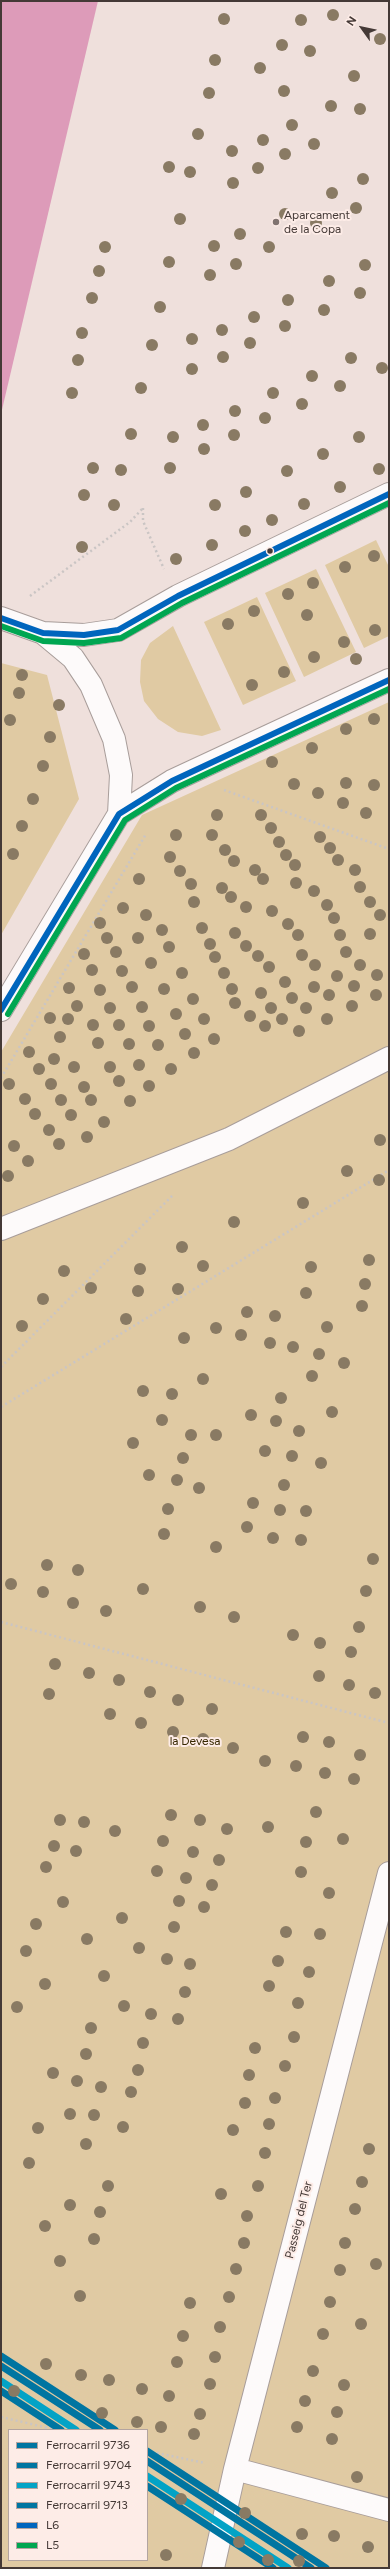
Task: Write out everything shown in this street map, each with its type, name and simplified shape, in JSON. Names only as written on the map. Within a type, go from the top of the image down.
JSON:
[{"type":"street","points":[[1,618],[43,633],[84,635],[118,630],[178,596],[389,494]]},
{"type":"street","points":[[43,633],[72,658],[92,685],[114,739],[121,775],[119,814]]},
{"type":"street","points":[[1,1010],[119,814],[172,780],[389,680]]},
{"type":"street","points":[[1,1229],[229,1139],[389,1058]]},
{"type":"street","name":"Passeig del Ter","points":[[213,2568],[235,2469],[389,1873]]},
{"type":"street","points":[[235,2469],[389,2510]]},
{"type":"path","points":[[26,599],[130,522],[142,508],[143,520],[166,572]]},
{"type":"path","points":[[226,785],[218,788],[389,849]]},
{"type":"path","points":[[1,1078],[147,832]]},
{"type":"path","points":[[1,1407],[389,1170]]},
{"type":"path","points":[[1,1367],[179,1189]]},
{"type":"path","points":[[1,1622],[389,1723]]},
{"type":"path","points":[[1,2417],[53,2429]]},
{"type":"path","points":[[148,2451],[235,2469]]},
{"type":"green space","points":[[376,540],[389,567],[389,636],[364,648],[325,565]]},
{"type":"green space","points":[[316,569],[356,652],[304,677],[265,593]]},
{"type":"green space","points":[[257,597],[296,681],[243,705],[204,622]]},
{"type":"green space","points":[[173,626],[221,730],[202,736],[178,732],[158,719],[144,701],[140,682],[141,660],[150,643]]},
{"type":"green space","points":[[1,663],[47,675],[79,799],[1,935]]},
{"type":"green space","name":"la Devesa","points":[[389,702],[389,2568],[1,2568],[1,1052],[142,815]]},
{"type":"shaded area","points":[[1,1],[98,1],[1,414]]},
{"type":"rail line","name":"9736","points":[[1,2356],[113,2429]]},
{"type":"rail line","name":"9704","points":[[1,2366],[98,2429]]},
{"type":"rail line","name":"9743","points":[[1,2381],[74,2429]]},
{"type":"rail line","name":"9713","points":[[1,2391],[59,2429]]},
{"type":"rail line","name":"9736","points":[[148,2452],[326,2568]]},
{"type":"rail line","name":"9704","points":[[148,2462],[311,2568]]},
{"type":"rail line","name":"9743","points":[[148,2477],[288,2568]]},
{"type":"rail line","name":"9713","points":[[148,2487],[273,2568]]},
{"type":"transit line","name":"L6","points":[[1,618],[43,633],[84,635],[118,630],[178,596],[389,494]]},
{"type":"transit line","name":"L5","points":[[1,626],[43,641],[84,643],[121,638],[182,603],[389,503]]},
{"type":"transit line","name":"L6","points":[[1,1010],[119,814],[172,781],[389,680]]},
{"type":"transit line","name":"L5","points":[[8,1014],[125,820],[176,788],[389,689]]},
{"type":"place","name":"Aparcament de la Copa","points":[[276,222]]}]
